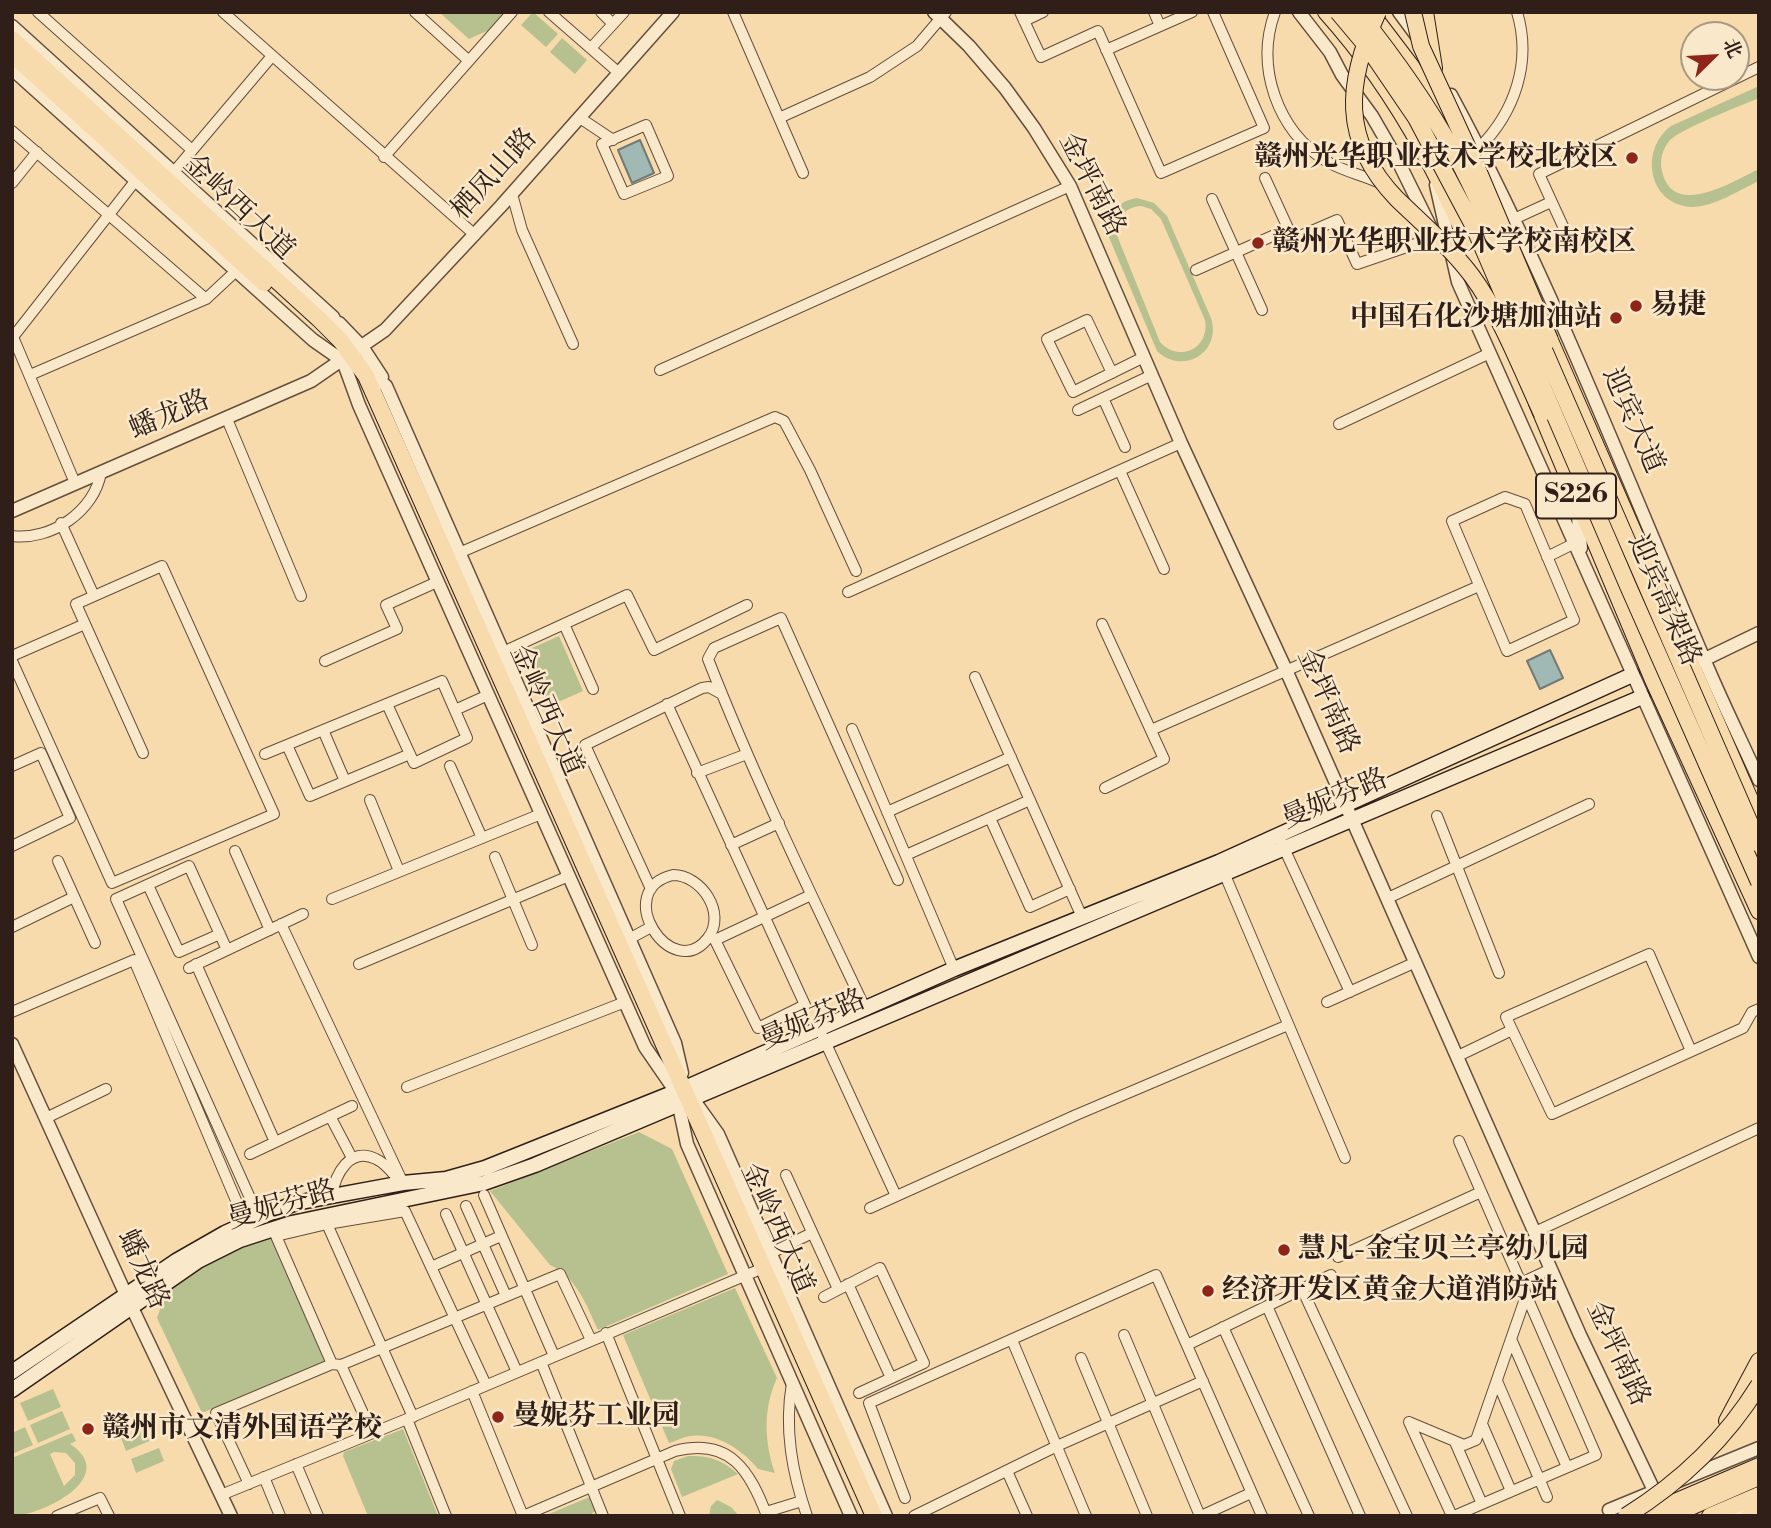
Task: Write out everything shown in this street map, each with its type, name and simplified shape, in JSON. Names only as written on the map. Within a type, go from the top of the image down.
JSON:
[{"type":"main road","name":"S226","points":[[1326,12],[1385,87],[1431,161],[1465,231],[1653,680],[1753,883],[1759,911]]},
{"type":"main road","name":"迎宾高架路","points":[[1338,12],[1369,49],[1416,118],[1474,227],[1753,883]]},
{"type":"main road","name":"迎宾高架路","points":[[1356,12],[1404,71],[1453,150],[1488,221],[1759,844]]},
{"type":"main road","name":"S226","points":[[1370,12],[1398,48]]},
{"type":"main road","points":[[1378,12],[1365,42],[1353,96],[1354,124],[1362,149],[1376,173],[1395,196],[1446,244],[1473,277],[1498,321],[1628,586]]},
{"type":"main road","points":[[1425,12],[1432,60],[1444,105],[1461,146]]},
{"type":"main road","points":[[1408,16],[1523,273],[1642,577]]},
{"type":"main road","name":"金岭西大道","points":[[12,39],[319,319],[375,393],[684,1097],[874,1516]]},
{"type":"main road","name":"迎宾大道","points":[[1398,48],[1461,146],[1501,229],[1607,471],[1698,663],[1758,818]]},
{"type":"main road","name":"金岭西大道","points":[[12,54],[348,357]]},
{"type":"main road","name":"曼妮芬路","points":[[1281,842],[1346,805],[1632,675]]},
{"type":"main road","name":"曼妮芬路","points":[[12,1372],[198,1261],[240,1240],[292,1223],[484,1183],[535,1166],[823,1036],[1281,842],[1352,819],[1642,697]]},
{"type":"main road","name":"曼妮芬路","points":[[823,1036],[866,1010],[954,969],[1082,917],[1222,867]]},
{"type":"main road","name":"金岭西大道","points":[[684,1097],[750,1273],[864,1516]]},
{"type":"main road","name":"曼妮芬路","points":[[12,1390],[129,1301],[176,1261],[252,1221],[296,1203],[403,1183],[446,1179],[485,1168],[684,1097]]},
{"type":"main road","points":[[1706,1453],[1734,1411],[1759,1361]]},
{"type":"main road","points":[[1626,1516],[1660,1493],[1706,1453],[1728,1429],[1759,1385]]},
{"type":"main road","points":[[1666,1513],[1759,1465]]},
{"type":"main road","points":[[1642,1516],[1666,1513],[1759,1477]]},
{"type":"main road","points":[[1695,1516],[1759,1489]]},
{"type":"main road","points":[[1710,1516],[1759,1495]]},
{"type":"main road","points":[[1749,1516],[1759,1513]]},
{"type":"street","points":[[38,12],[192,150]]},
{"type":"street","points":[[223,12],[475,234]]},
{"type":"street","points":[[415,12],[469,61]]},
{"type":"street","points":[[384,156],[512,12]]},
{"type":"street","points":[[549,12],[619,73]]},
{"type":"street","points":[[601,12],[613,24]]},
{"type":"street","points":[[590,48],[624,12]]},
{"type":"street","name":"栖凤山路","points":[[348,357],[403,313],[673,12]]},
{"type":"street","points":[[733,12],[803,173]]},
{"type":"street","points":[[1043,12],[1022,17],[1041,57],[1098,31],[1161,173],[1264,128],[1213,12]]},
{"type":"street","points":[[1154,12],[1160,26]]},
{"type":"street","points":[[1106,50],[1192,12]]},
{"type":"street","points":[[1275,12],[1268,42],[1268,68],[1273,92],[1290,126],[1307,146],[1327,162],[1388,188],[1410,203],[1427,220]]},
{"type":"street","points":[[1299,12],[1330,52],[1342,75],[1378,126],[1458,282],[1759,957]]},
{"type":"street","points":[[1342,31],[1356,12]]},
{"type":"street","points":[[1479,148],[1504,118],[1519,82],[1522,43],[1517,12]]},
{"type":"street","points":[[779,118],[870,77],[918,46],[940,14]]},
{"type":"street","name":"金坪南路","points":[[940,14],[1005,88],[1070,186],[1181,443],[1286,670],[1551,1269],[1666,1513]]},
{"type":"street","points":[[1374,71],[1398,48],[1408,16]]},
{"type":"street","name":"迎宾大道","points":[[1408,16],[1479,148],[1527,247],[1651,532],[1698,663],[1759,780]]},
{"type":"street","points":[[12,26],[333,317],[348,357],[359,405],[645,1047],[684,1097],[718,1134],[887,1516]]},
{"type":"street","points":[[173,173],[272,56]]},
{"type":"street","points":[[1567,235],[1539,174],[1759,67]]},
{"type":"street","points":[[12,68],[313,340],[348,357],[386,386],[675,1043],[684,1097],[687,1144],[750,1273],[792,1383],[851,1516]]},
{"type":"street","points":[[580,118],[613,140]]},
{"type":"street","points":[[646,125],[668,176],[624,194],[603,144],[613,140],[646,125]]},
{"type":"street","points":[[12,131],[206,299]]},
{"type":"street","points":[[1461,146],[1527,247]]},
{"type":"street","points":[[12,183],[37,152]]},
{"type":"street","points":[[1431,161],[1458,282]]},
{"type":"street","points":[[1265,178],[1293,239],[1337,220],[1357,264],[1436,237]]},
{"type":"street","points":[[75,483],[13,337],[136,180]]},
{"type":"street","points":[[660,370],[1070,186]]},
{"type":"street","points":[[512,194],[522,230],[573,344]]},
{"type":"street","points":[[1212,199],[1262,310]]},
{"type":"street","points":[[1514,219],[1552,202]]},
{"type":"street","points":[[1196,270],[1288,229]]},
{"type":"street","points":[[30,375],[206,299],[236,271]]},
{"type":"street","points":[[1112,373],[1087,320],[1048,338],[1073,391],[1112,373],[1144,357]]},
{"type":"street","points":[[1339,424],[1490,353]]},
{"type":"street","name":"蟠龙路","points":[[12,511],[311,381],[348,357]]},
{"type":"street","points":[[1078,410],[1152,375]]},
{"type":"street","points":[[1103,398],[1125,447]]},
{"type":"street","points":[[459,553],[775,417],[784,421],[810,470],[856,571]]},
{"type":"street","points":[[227,419],[301,596]]},
{"type":"street","points":[[848,592],[1181,443]]},
{"type":"street","points":[[1120,471],[1164,569]]},
{"type":"street","points":[[1607,471],[1651,532]]},
{"type":"street","points":[[12,536],[35,535],[76,515],[88,505],[97,489],[101,472]]},
{"type":"street","points":[[1575,493],[1583,560]]},
{"type":"street","points":[[1505,498],[1525,504],[1574,620],[1507,651],[1479,586],[1452,521],[1505,498]]},
{"type":"street","points":[[61,523],[94,596]]},
{"type":"street","points":[[1547,557],[1576,544]]},
{"type":"street","points":[[85,624],[12,659],[112,883],[274,814],[162,566],[76,604],[85,624],[143,753]]},
{"type":"street","points":[[325,661],[397,629],[386,605],[438,582]]},
{"type":"street","points":[[1151,730],[1479,586]]},
{"type":"street","points":[[503,652],[628,595],[654,650],[747,605]]},
{"type":"street","points":[[866,1010],[747,754],[708,659],[714,648],[781,618],[898,880]]},
{"type":"street","points":[[564,624],[593,690]]},
{"type":"street","points":[[1102,624],[1164,760],[1105,788]]},
{"type":"street","points":[[1632,675],[1653,680],[1698,663],[1759,633]]},
{"type":"street","points":[[975,677],[1082,917]]},
{"type":"street","points":[[1642,697],[1653,680]]},
{"type":"street","points":[[265,754],[442,681],[467,738],[414,763],[387,704]]},
{"type":"street","points":[[651,889],[585,745],[702,688],[709,687],[722,694]]},
{"type":"street","points":[[455,710],[488,695]]},
{"type":"street","points":[[667,704],[762,917],[804,1005],[758,1028],[712,938],[714,911],[695,882],[685,876],[673,875],[662,879],[651,889],[646,906],[651,927],[667,945],[678,950],[696,947],[712,938],[762,917],[811,895]]},
{"type":"street","points":[[852,729],[954,969]]},
{"type":"street","points":[[323,730],[345,781]]},
{"type":"street","points":[[287,745],[310,796],[410,754]]},
{"type":"street","points":[[12,766],[41,752],[71,818],[12,846]]},
{"type":"street","points":[[697,773],[747,754]]},
{"type":"street","points":[[887,812],[1010,757]]},
{"type":"street","points":[[450,766],[482,838]]},
{"type":"street","points":[[370,800],[399,872]]},
{"type":"street","points":[[906,855],[1030,800]]},
{"type":"street","points":[[1388,898],[1589,804]]},
{"type":"street","points":[[332,899],[541,814]]},
{"type":"street","points":[[1437,816],[1499,973]]},
{"type":"street","points":[[990,818],[1030,907],[1070,890]]},
{"type":"street","points":[[730,845],[779,823]]},
{"type":"street","points":[[1706,840],[1753,883]]},
{"type":"street","points":[[1281,842],[1350,992]]},
{"type":"street","points":[[235,851],[270,930]]},
{"type":"street","points":[[495,858],[532,945]]},
{"type":"street","points":[[58,861],[95,943]]},
{"type":"street","points":[[227,950],[189,866],[116,899],[252,1221]]},
{"type":"street","points":[[1222,867],[1345,1158]]},
{"type":"street","points":[[359,964],[569,876]]},
{"type":"street","points":[[148,885],[179,952],[220,934]]},
{"type":"street","points":[[12,927],[74,897]]},
{"type":"street","points":[[275,1142],[193,966],[303,914]]},
{"type":"street","points":[[281,925],[403,1183]]},
{"type":"street","points":[[629,939],[651,927]]},
{"type":"street","points":[[1691,1051],[1649,954],[1506,1017],[1552,1114],[1743,1028],[1752,1012],[1759,1009]]},
{"type":"street","points":[[12,1012],[134,960],[252,1221]]},
{"type":"street","points":[[1327,1002],[1416,962]]},
{"type":"street","points":[[407,1087],[625,1002]]},
{"type":"street","points":[[870,1208],[1076,1115],[1288,1025]]},
{"type":"street","points":[[1458,1056],[1512,1030]]},
{"type":"street","points":[[823,1036],[896,1196]]},
{"type":"street","name":"蟠龙路","points":[[12,1044],[17,1069],[46,1118],[230,1516]]},
{"type":"street","points":[[46,1118],[106,1089]]},
{"type":"street","points":[[250,1154],[352,1106]]},
{"type":"street","points":[[330,1116],[352,1158]]},
{"type":"street","points":[[1535,1232],[1759,1128]]},
{"type":"street","points":[[1459,1141],[1596,1455],[1453,1516],[1409,1422],[1464,1445],[1476,1440],[1526,1296]]},
{"type":"street","points":[[332,1195],[337,1176],[352,1158],[360,1156],[376,1159],[403,1183]]},
{"type":"street","points":[[786,1175],[812,1233],[891,1378]]},
{"type":"street","points":[[1338,1257],[1481,1192]]},
{"type":"street","points":[[484,1195],[554,1356]]},
{"type":"street","points":[[466,1206],[506,1296]]},
{"type":"street","points":[[372,1433],[336,1364],[276,1236],[405,1211],[486,1385]]},
{"type":"street","points":[[446,1214],[517,1372]]},
{"type":"street","points":[[327,1224],[382,1348],[446,1516]]},
{"type":"street","points":[[771,1253],[812,1233]]},
{"type":"street","points":[[431,1267],[501,1236]]},
{"type":"street","points":[[824,1297],[880,1268],[924,1363],[859,1392]]},
{"type":"street","points":[[1521,1283],[1551,1269]]},
{"type":"street","points":[[221,1495],[410,1418],[750,1273]]},
{"type":"street","points":[[248,1484],[216,1413],[560,1274],[590,1340]]},
{"type":"street","points":[[905,1498],[869,1403],[1156,1275],[1262,1516]]},
{"type":"street","points":[[1187,1345],[1331,1275]]},
{"type":"street","points":[[1302,1289],[1407,1516]]},
{"type":"street","points":[[1266,1306],[1360,1516]]},
{"type":"street","points":[[1223,1327],[1310,1516]]},
{"type":"street","points":[[606,1334],[680,1516]]},
{"type":"street","points":[[1124,1335],[1200,1516],[1251,1493]]},
{"type":"street","points":[[1511,1339],[1567,1467]]},
{"type":"street","points":[[1012,1340],[1086,1516]]},
{"type":"street","points":[[1081,1358],[1147,1516]]},
{"type":"street","points":[[541,1362],[603,1516]]},
{"type":"street","points":[[914,1516],[1057,1446],[1203,1381]]},
{"type":"street","points":[[1497,1381],[1547,1497]]},
{"type":"street","points":[[792,1383],[788,1411],[789,1440],[807,1516]]},
{"type":"street","points":[[472,1391],[523,1516],[675,1451],[692,1448],[709,1449],[726,1455],[747,1472],[767,1514],[802,1500]]},
{"type":"street","points":[[1482,1424],[1511,1491]]},
{"type":"street","points":[[1455,1442],[1482,1504]]},
{"type":"street","points":[[1603,1513],[1759,1448]]},
{"type":"street","points":[[296,1464],[318,1516]]},
{"type":"street","points":[[1007,1471],[1027,1516]]},
{"type":"street","points":[[1603,1513],[1666,1513],[1702,1472]]},
{"type":"street","points":[[264,1477],[280,1516]]},
{"type":"street","points":[[57,1516],[100,1498],[109,1516]]},
{"type":"street","points":[[1735,1516],[1759,1506]]},
{"type":"green space","points":[[439,12],[505,12],[489,30],[469,39]]},
{"type":"green space","points":[[533,12],[558,34],[546,47],[521,25]]},
{"type":"green space","points":[[562,38],[587,60],[575,74],[550,52]]},
{"type":"green space","points":[[1759,86],[1759,98],[1670,140],[1661,163],[1668,185],[1678,193],[1705,193],[1759,169],[1759,181],[1718,201],[1700,206],[1677,204],[1666,197],[1653,175],[1652,162],[1661,136],[1671,126]]},
{"type":"green space","points":[[1137,198],[1154,203],[1167,216],[1211,318],[1211,341],[1198,357],[1188,361],[1167,358],[1157,351],[1108,235],[1109,221],[1114,210]],"holes":[[[1141,206],[1151,209],[1161,219],[1205,320],[1203,339],[1192,350],[1176,351],[1160,342],[1116,233],[1118,222],[1126,211]]]},
{"type":"green space","points":[[559,636],[583,691],[547,707],[523,652]]},
{"type":"green space","points":[[639,1132],[672,1149],[728,1274],[598,1330],[574,1284],[550,1265],[490,1191]]},
{"type":"green space","points":[[270,1236],[325,1361],[202,1413],[157,1318],[166,1292],[209,1262]]},
{"type":"green space","points":[[735,1288],[777,1378],[767,1413],[767,1437],[775,1473],[758,1469],[737,1449],[709,1437],[690,1436],[669,1443],[623,1335]]},
{"type":"green space","points":[[53,1389],[61,1407],[28,1421],[20,1403]]},
{"type":"green space","points":[[62,1411],[70,1429],[38,1443],[30,1425]]},
{"type":"green space","points":[[149,1426],[154,1439],[126,1451],[121,1438]]},
{"type":"green space","points":[[25,1427],[33,1445],[12,1454],[12,1433]]},
{"type":"green space","points":[[403,1429],[438,1516],[368,1516],[343,1456],[344,1452]]},
{"type":"green space","points":[[72,1433],[76,1441],[70,1444],[83,1457],[87,1469],[82,1481],[57,1502],[12,1516],[12,1458]],"holes":[[[66,1453],[75,1463],[75,1475],[64,1486],[50,1454]]]},
{"type":"green space","points":[[159,1448],[164,1461],[136,1473],[131,1459]]},
{"type":"green space","points":[[688,1456],[715,1459],[738,1474],[682,1497],[671,1469],[674,1461]]},
{"type":"green space","points":[[592,1496],[598,1510],[592,1513],[593,1516],[544,1516]]},
{"type":"green space","points":[[717,1500],[731,1507],[739,1516],[709,1516],[711,1506]]},
{"type":"water","points":[[640,140],[654,173],[632,183],[618,150]]},
{"type":"water","points":[[1550,650],[1563,678],[1540,689],[1527,661]]},
{"type":"place","name":"赣州光华职业技术学校北校区","points":[[1632,158]]},
{"type":"place","name":"赣州光华职业技术学校南校区","points":[[1258,243]]},
{"type":"place","name":"易捷","points":[[1636,306]]},
{"type":"place","name":"中国石化沙塘加油站","points":[[1616,318]]},
{"type":"place","name":"慧凡-金宝贝兰亭幼儿园","points":[[1284,1250]]},
{"type":"place","name":"经济开发区黄金大道消防站","points":[[1208,1291]]},
{"type":"place","name":"曼妮芬工业园","points":[[498,1417]]},
{"type":"place","name":"赣州市文清外国语学校","points":[[88,1429]]}]
